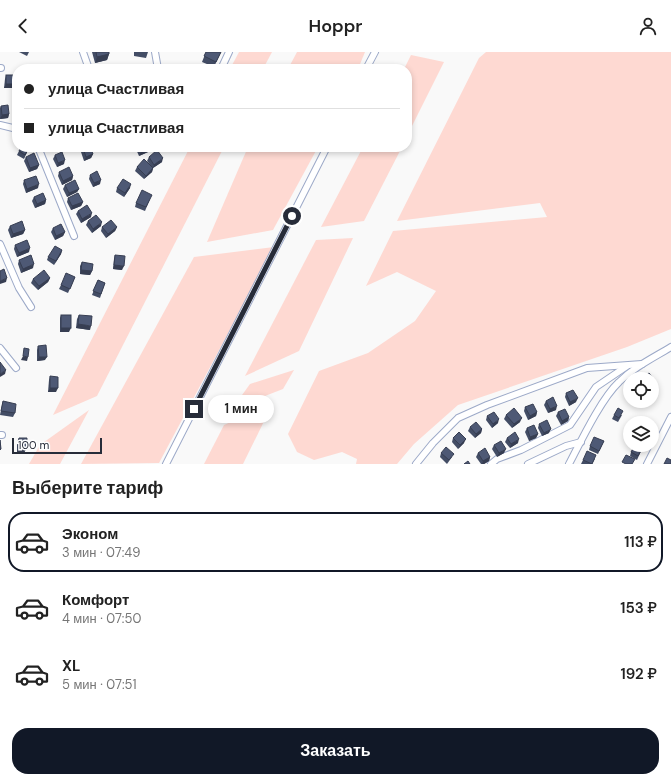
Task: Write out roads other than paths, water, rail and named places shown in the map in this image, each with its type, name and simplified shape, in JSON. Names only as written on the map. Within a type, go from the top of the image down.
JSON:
[{"type":"street","points":[[83,52],[87,64]]},
{"type":"street","points":[[155,52],[157,64]]},
{"type":"street","points":[[223,64],[229,52]]},
{"type":"street","points":[[369,64],[375,52]]},
{"type":"street","points":[[0,125],[12,128]]},
{"type":"street","points":[[40,152],[74,236]]},
{"type":"street","points":[[166,464],[324,152]]},
{"type":"street","points":[[0,244],[19,288],[31,307]]},
{"type":"street","points":[[569,464],[609,394],[619,382],[642,364],[671,347]]},
{"type":"street","points":[[0,348],[16,368]]},
{"type":"street","points":[[416,464],[433,443],[458,418],[487,405],[587,368],[642,364]]},
{"type":"street","points":[[491,464],[570,425],[596,387],[628,365]]},
{"type":"street","points":[[647,464],[671,417]]},
{"type":"street","points":[[528,464],[566,446],[581,442]]}]
